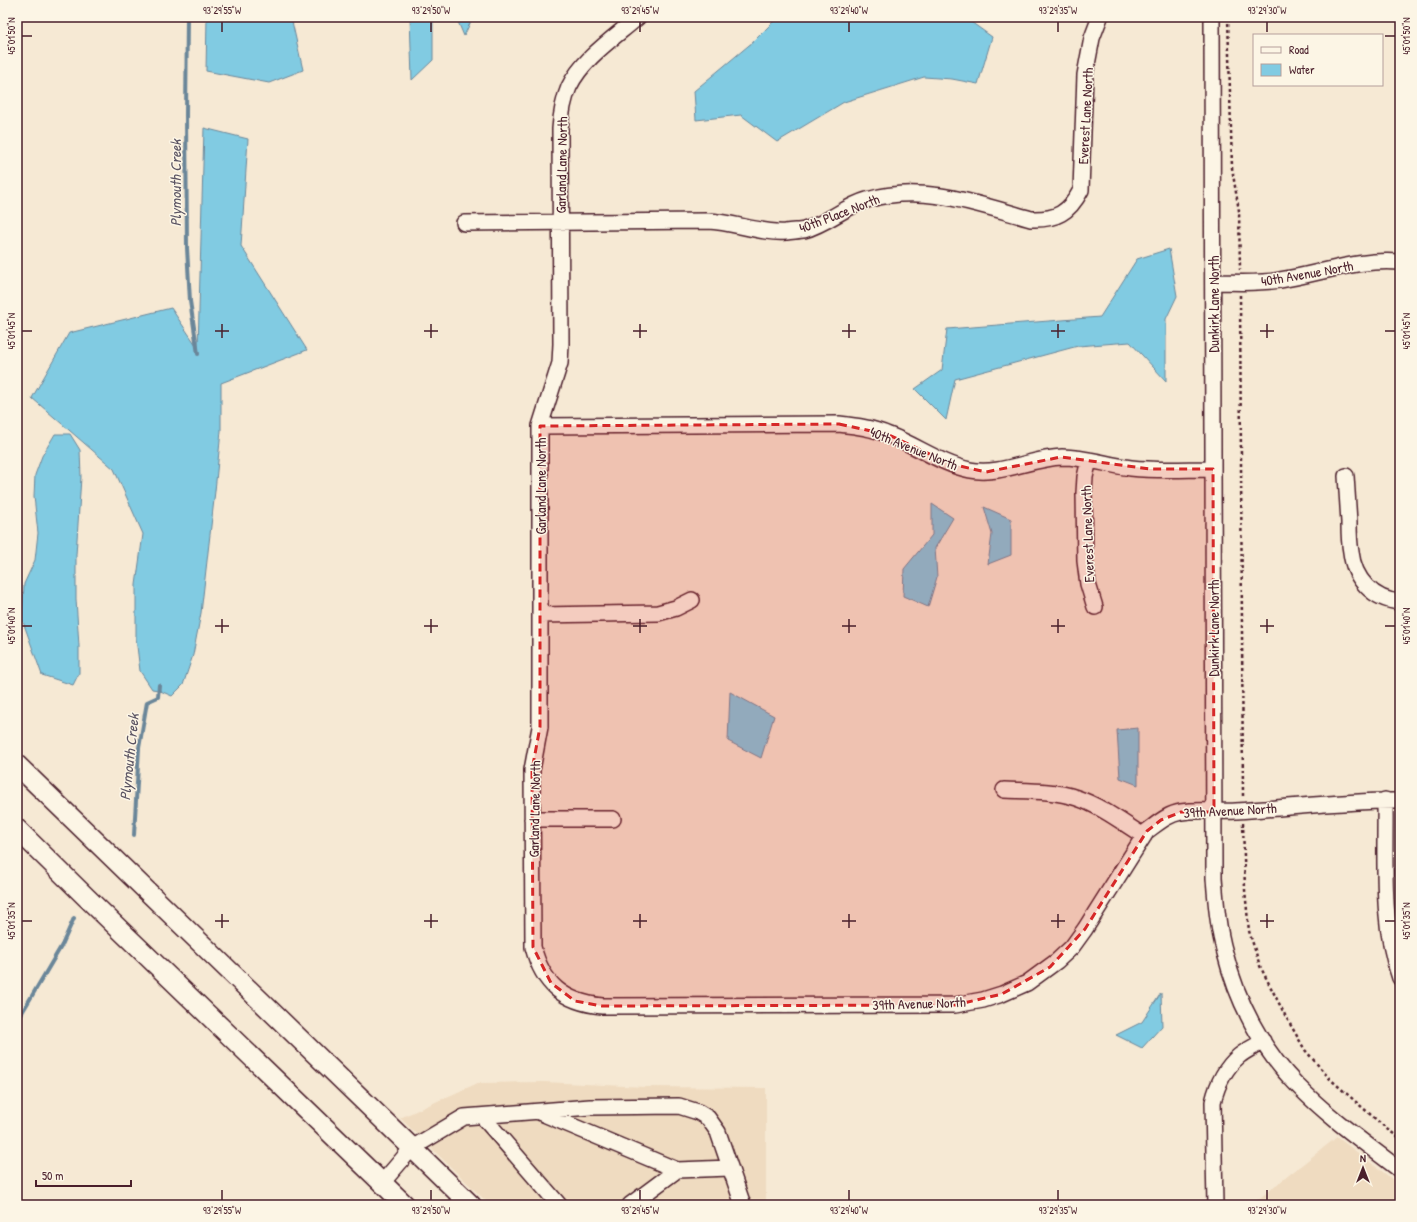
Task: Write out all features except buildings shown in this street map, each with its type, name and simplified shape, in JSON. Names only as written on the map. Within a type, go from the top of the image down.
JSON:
[{"type":"main road","points":[[17,765],[471,1205]]},
{"type":"main road","points":[[17,829],[405,1205]]},
{"type":"street","name":"Garland Lane North","points":[[550,983],[542,971],[533,947],[532,770],[540,727],[540,426],[560,363],[561,344],[560,130],[562,108],[569,88],[580,69],[595,53],[638,17]]},
{"type":"street","name":"Everest Lane North","points":[[1066,210],[1075,201],[1081,190],[1086,74],[1092,38],[1100,17]]},
{"type":"street","name":"Dunkirk Lane North","points":[[1212,17],[1214,878],[1217,915],[1224,953],[1236,988],[1252,1022],[1272,1055],[1296,1084],[1314,1102],[1400,1170]]},
{"type":"street","name":"40th Place North","points":[[464,223],[708,221],[723,222],[762,231],[784,232],[804,230],[824,222],[866,200],[894,193],[922,193],[951,197],[1032,219],[1056,217],[1066,210]]},
{"type":"street","name":"40th Avenue North","points":[[1213,282],[1278,281],[1367,262],[1400,262]]},
{"type":"street","name":"40th Avenue North","points":[[540,426],[839,424],[865,427],[889,435],[951,464],[986,472],[1061,457],[1089,460],[1131,468],[1213,468]]},
{"type":"street","name":"Everest Lane North","points":[[1089,460],[1084,493],[1086,561],[1088,584],[1095,607]]},
{"type":"street","points":[[1346,476],[1351,554],[1355,570],[1363,584],[1376,595],[1392,601],[1400,602]]},
{"type":"street","points":[[540,615],[658,613],[676,608],[692,600]]},
{"type":"street","points":[[1004,790],[1064,794],[1079,798],[1106,812],[1144,836]]},
{"type":"street","name":"39th Avenue North","points":[[550,983],[566,996],[575,1000],[602,1006],[955,1004],[983,1000],[1002,994],[1027,983],[1050,967],[1072,947],[1086,929],[1144,836],[1152,827],[1170,815],[1191,811],[1214,812],[1309,804],[1393,801]]},
{"type":"street","points":[[1393,801],[1386,908],[1390,939],[1400,978]]},
{"type":"street","points":[[532,819],[612,819]]},
{"type":"street","points":[[1215,1205],[1213,1102],[1216,1088],[1227,1070],[1239,1056],[1263,1041]]},
{"type":"street","points":[[382,1183],[412,1148],[464,1117],[590,1107],[679,1106],[698,1112],[708,1118],[718,1132],[743,1205]]},
{"type":"street","points":[[536,1111],[677,1170],[730,1168]]},
{"type":"street","points":[[482,1116],[559,1205]]},
{"type":"street","points":[[630,1205],[677,1170]]},
{"type":"path","points":[[1228,17],[1232,168],[1239,211],[1243,810],[1245,890],[1249,931],[1260,966],[1305,1050],[1330,1079],[1388,1130],[1400,1138]]},
{"type":"highlighted area","points":[[839,424],[889,435],[951,464],[986,472],[1061,457],[1150,469],[1213,469],[1214,812],[1181,812],[1161,820],[1147,831],[1085,929],[1050,967],[1002,994],[955,1005],[602,1006],[575,1001],[551,983],[533,947],[532,770],[540,727],[540,426]]},
{"type":"shaded area","points":[[544,1082],[645,1087],[766,1088],[766,1205],[490,1205],[400,1118],[478,1083]]},
{"type":"shaded area","points":[[1337,1137],[1400,1185],[1400,1205],[1251,1205]]},
{"type":"water","points":[[207,17],[291,17],[303,70],[269,83],[206,71]]},
{"type":"water","points":[[410,17],[433,17],[433,60],[412,80]]},
{"type":"water","points":[[456,17],[473,17],[464,36]]},
{"type":"water","points":[[778,17],[964,17],[992,37],[978,84],[952,79],[924,77],[844,102],[777,142],[741,115],[696,120],[694,91],[754,41]]},
{"type":"water","points":[[204,128],[248,139],[241,246],[307,350],[221,383],[221,431],[201,613],[193,655],[183,685],[172,696],[152,689],[140,671],[136,638],[136,585],[143,534],[114,469],[32,398],[69,333],[171,308],[198,348]]},
{"type":"water","points":[[1169,249],[1177,296],[1166,319],[1166,381],[1130,342],[1078,346],[955,379],[946,420],[915,389],[942,370],[947,329],[1100,317],[1137,259]]},
{"type":"water","points":[[55,434],[70,434],[80,450],[81,477],[76,555],[79,673],[73,685],[42,675],[22,619],[24,584],[35,560],[38,533],[34,496],[35,475],[42,456]]},
{"type":"water","points":[[932,504],[953,518],[935,548],[937,577],[928,607],[903,596],[904,569],[932,535]]},
{"type":"water","points":[[984,507],[1011,519],[1011,555],[988,564],[992,534]]},
{"type":"water","points":[[730,692],[774,716],[761,758],[728,741]]},
{"type":"water","points":[[1138,728],[1138,785],[1120,778],[1117,730]]},
{"type":"water","points":[[1161,993],[1162,1026],[1142,1048],[1116,1035],[1142,1022]]},
{"type":"waterway","name":"Plymouth Creek","points":[[187,17],[187,248],[190,301],[198,354]]},
{"type":"waterway","name":"Plymouth Creek","points":[[134,835],[139,748],[147,702],[158,697],[159,685]]},
{"type":"waterway","name":"Plymouth Creek","points":[[17,1021],[62,945],[74,918]]}]
